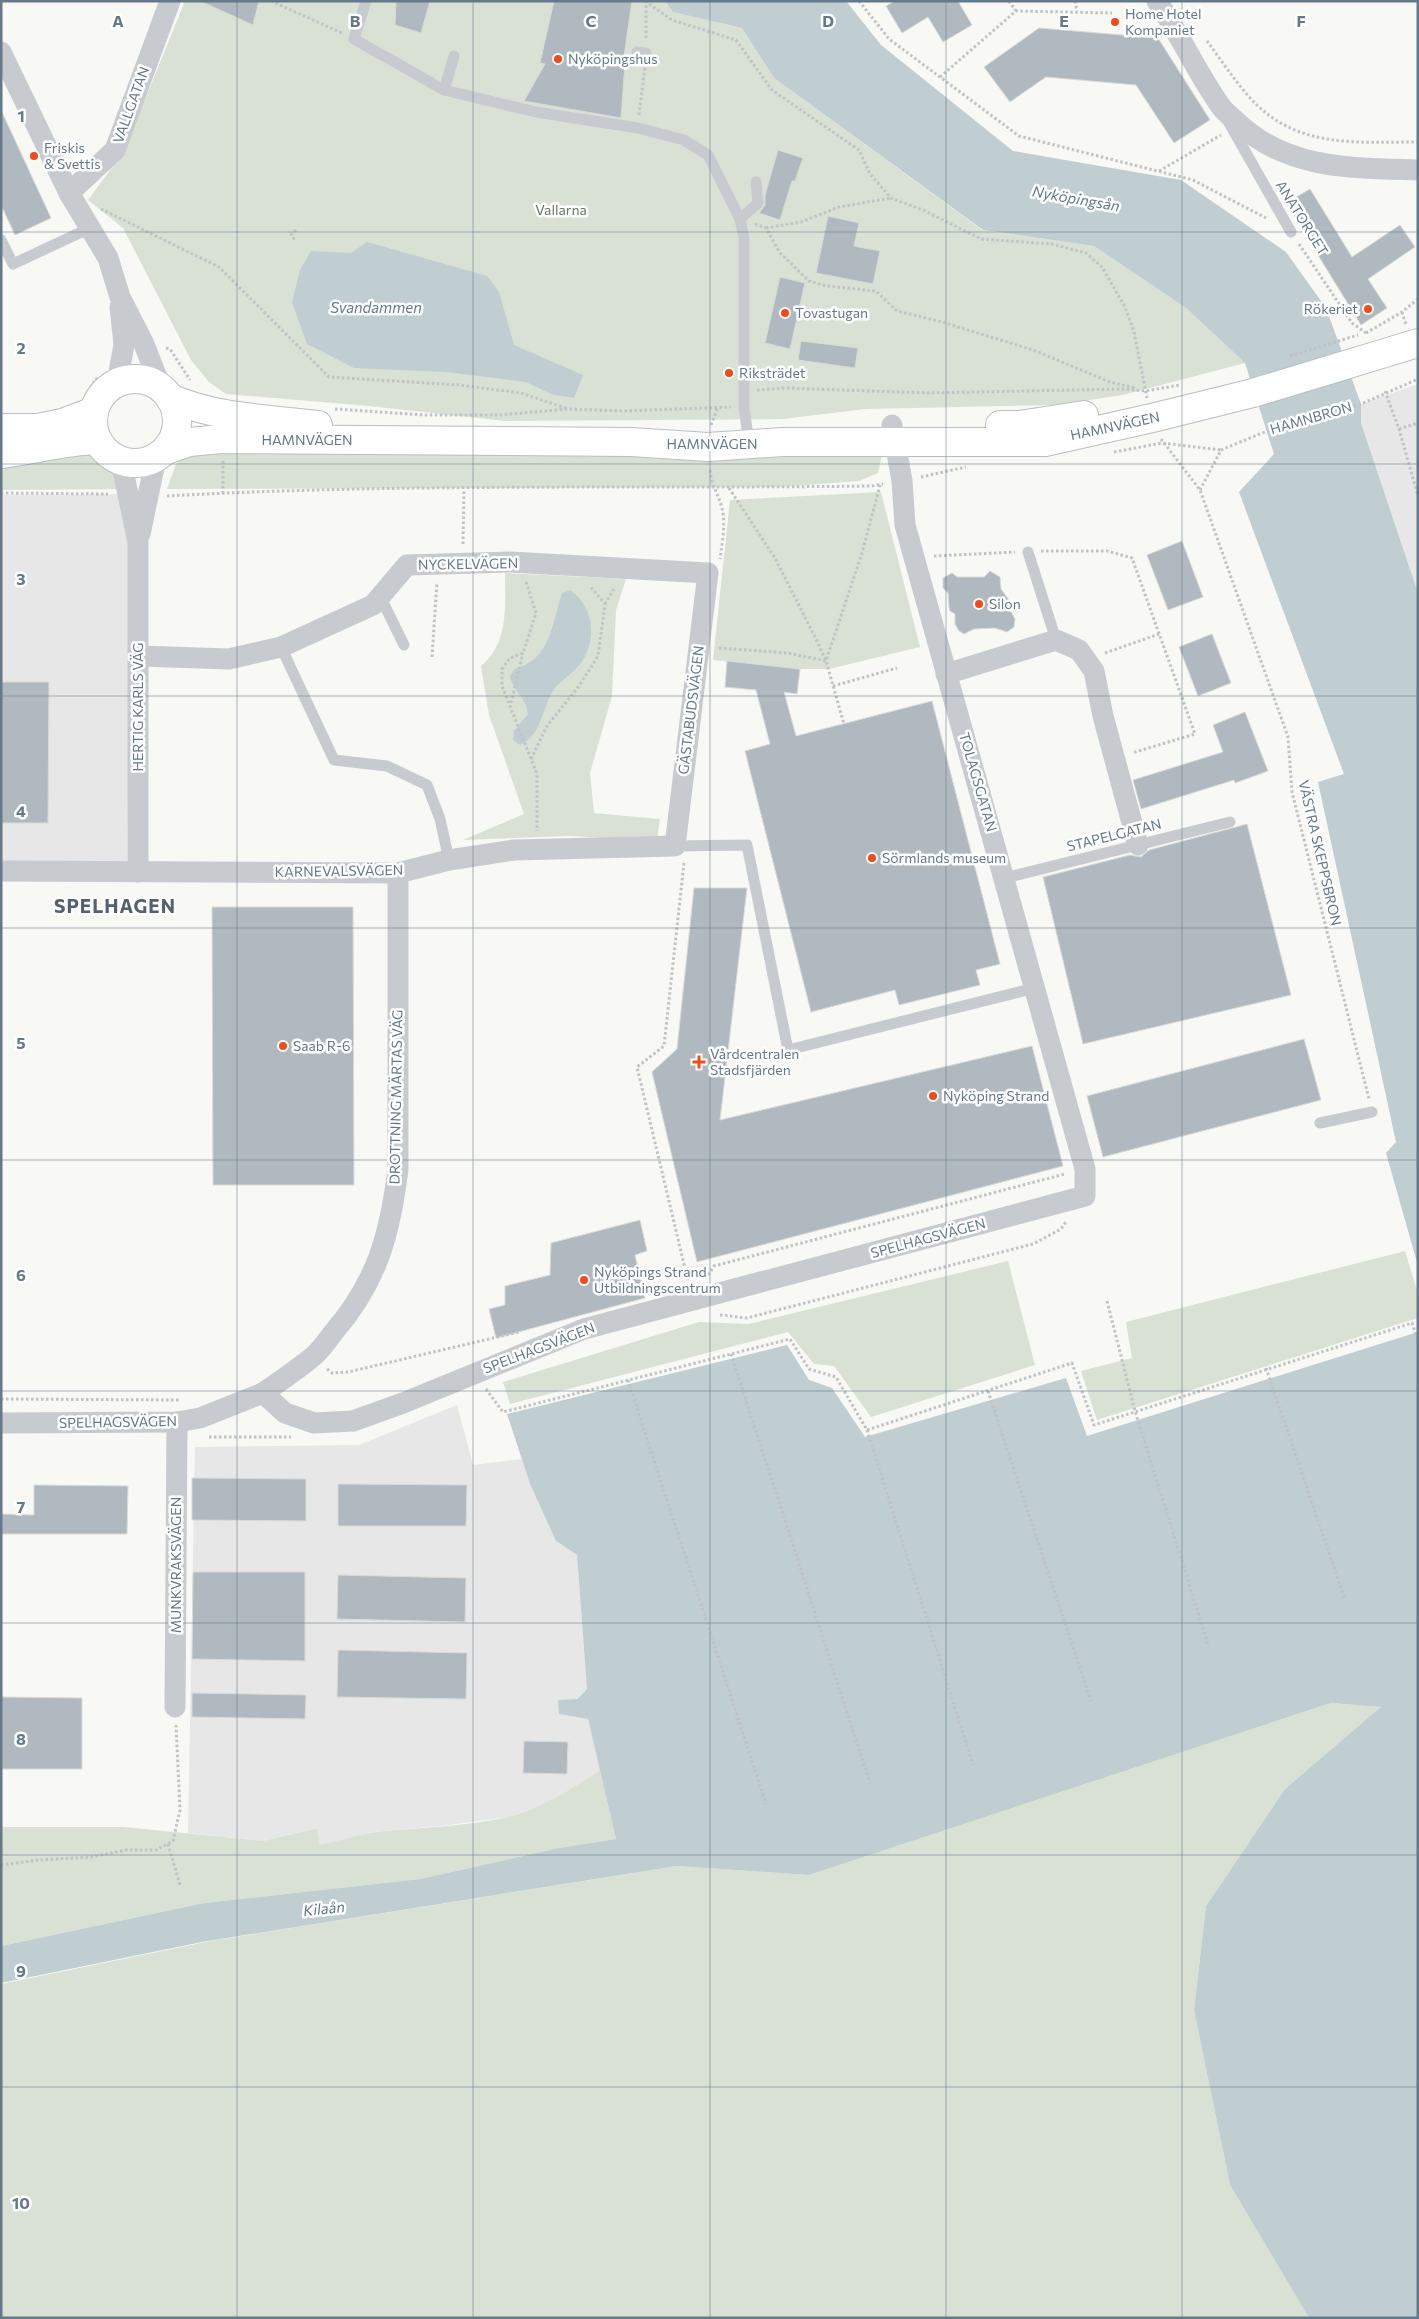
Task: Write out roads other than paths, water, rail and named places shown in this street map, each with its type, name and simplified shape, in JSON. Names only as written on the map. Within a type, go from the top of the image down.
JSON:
[{"type":"main road","points":[[1343,351],[1418,325]]},
{"type":"main road","points":[[1343,351],[1418,343]]},
{"type":"main road","name":"HAMNVÄGEN","points":[[165,393],[190,406],[222,414],[347,428],[747,428],[1045,442],[1152,418],[1250,387],[1343,351]]},
{"type":"main road","points":[[1,428],[38,428],[62,423],[90,402],[99,399],[108,379],[139,379],[165,393],[176,412],[177,424],[174,438],[161,454],[133,463],[120,461],[103,449],[97,440],[90,402]]},
{"type":"main road","name":"HAMNVÄGEN","points":[[161,454],[189,442],[222,439],[631,442],[708,447],[747,428]]},
{"type":"main road","points":[[1,454],[75,441],[97,440]]},
{"type":"street","name":"VALLGATAN","points":[[68,193],[115,150],[170,1]]},
{"type":"street","points":[[1158,1],[1228,119],[1249,134],[1280,153],[1307,162],[1341,167],[1418,170]]},
{"type":"street","points":[[1,52],[68,193],[108,258],[120,297],[144,344],[165,393]]},
{"type":"street","points":[[108,379],[124,345],[120,297]]},
{"type":"street","name":"TOLAGSGATAN","points":[[893,434],[902,481],[905,525],[1085,1169],[1085,1196]]},
{"type":"street","name":"HERTIG KARLS VÄG","points":[[138,542],[161,454]]},
{"type":"street","name":"HERTIG KARLS VÄG","points":[[120,461],[138,542],[138,872]]},
{"type":"street","name":"NYCKELVÄGEN","points":[[138,656],[229,659],[281,647],[373,605],[407,565],[510,562],[708,573]]},
{"type":"street","name":"GÄSTABUDSVÄGEN","points":[[681,846],[708,573]]},
{"type":"street","points":[[946,674],[1056,640],[1079,650],[1094,671],[1114,758],[1138,845]]},
{"type":"street","name":"KARNEVALSVÄGEN","points":[[1,871],[398,873],[449,860],[514,850],[681,846]]},
{"type":"street","name":"DROTTNING MÄRTAS VÄG","points":[[263,1393],[312,1358],[340,1325],[367,1286],[383,1248],[392,1217],[398,1169],[398,873]]},
{"type":"street","name":"SPELHAGSVÄGEN","points":[[1,1423],[177,1422],[200,1418],[263,1393],[285,1413],[314,1423],[353,1421],[403,1404],[475,1372],[584,1329],[1085,1196]]},
{"type":"street","name":"MUNKVRAKSVÄGEN","points":[[175,1707],[177,1422]]},
{"type":"lane","points":[[366,1],[354,39],[444,90],[536,112],[638,128],[684,140],[708,155],[740,218],[744,238],[744,391],[747,428]]},
{"type":"lane","points":[[444,90],[454,56]]},
{"type":"lane","name":"ANATORGET","points":[[1228,119],[1291,232]]},
{"type":"lane","points":[[740,218],[758,202],[756,182]]},
{"type":"lane","points":[[1,240],[13,264],[90,228]]},
{"type":"lane","points":[[1028,552],[1056,640]]},
{"type":"lane","points":[[380,596],[404,645]]},
{"type":"lane","points":[[281,647],[334,760],[387,766],[427,785],[440,819],[449,860]]},
{"type":"lane","name":"STAPELGATAN","points":[[1005,878],[1230,822]]},
{"type":"lane","points":[[681,846],[747,845],[788,1050],[1035,988]]},
{"type":"lane","points":[[1320,1123],[1372,1112]]},
{"type":"water","name":"Nyköpingsån","points":[[665,1],[846,1],[881,45],[1013,151],[1181,180],[1286,252],[1326,308],[1361,404],[1361,423],[1418,593],[1418,1266],[1386,1153],[1396,1142],[1318,782],[1344,774],[1239,492],[1274,454],[1245,363],[1186,308],[1094,246],[983,230],[774,78],[742,28],[673,12]]},
{"type":"water","name":"Svandammen","points":[[367,242],[487,276],[499,292],[514,345],[583,375],[574,398],[551,394],[526,382],[446,372],[354,368],[307,344],[292,302],[300,270],[311,251],[351,253]]},
{"type":"water","points":[[570,590],[584,605],[591,625],[591,635],[586,655],[574,671],[553,691],[537,728],[528,740],[520,745],[513,740],[514,731],[528,714],[527,707],[514,687],[510,676],[515,669],[527,664],[536,657],[543,648],[552,628],[562,593]]},
{"type":"water","name":"Kilaån","points":[[1418,1332],[1418,2318],[1309,2318],[1230,2185],[1194,2010],[1206,1906],[1285,1789],[1381,1707],[1331,1703],[809,1875],[677,1866],[202,1942],[1,1983],[1,1946],[204,1903],[420,1879],[559,1848],[616,1839],[588,1719],[559,1714],[558,1700],[577,1699],[587,1689],[577,1555],[556,1541],[530,1484],[507,1414],[787,1345],[809,1380],[832,1388],[865,1437],[1066,1378],[1087,1436]]},
{"type":"place","name":"Home Hotel Kompaniet","points":[[1115,22]]},
{"type":"place","name":"Nyköpingshus","points":[[558,59]]},
{"type":"place","name":"Friskis & Svettis","points":[[34,156]]},
{"type":"place","name":"Rökeriet","points":[[1368,309]]},
{"type":"place","name":"Tovastugan","points":[[785,313]]},
{"type":"place","name":"Riksträdet","points":[[729,373]]},
{"type":"place","name":"Silon","points":[[979,604]]},
{"type":"place","name":"Sörmlands museum","points":[[872,858]]},
{"type":"place","name":"Saab R-6","points":[[283,1046]]},
{"type":"place","name":"Vårdcentralen Stadsfjärden","points":[[699,1062]]},
{"type":"place","name":"Nyköping Strand","points":[[933,1096]]},
{"type":"place","name":"Nyköpings Strand Utbildningscentrum","points":[[584,1280]]},
{"type":"district","name":"SPELHAGEN","points":[[115,906]]},
{"type":"park label","name":"Vallarna","points":[[561,210]]}]
